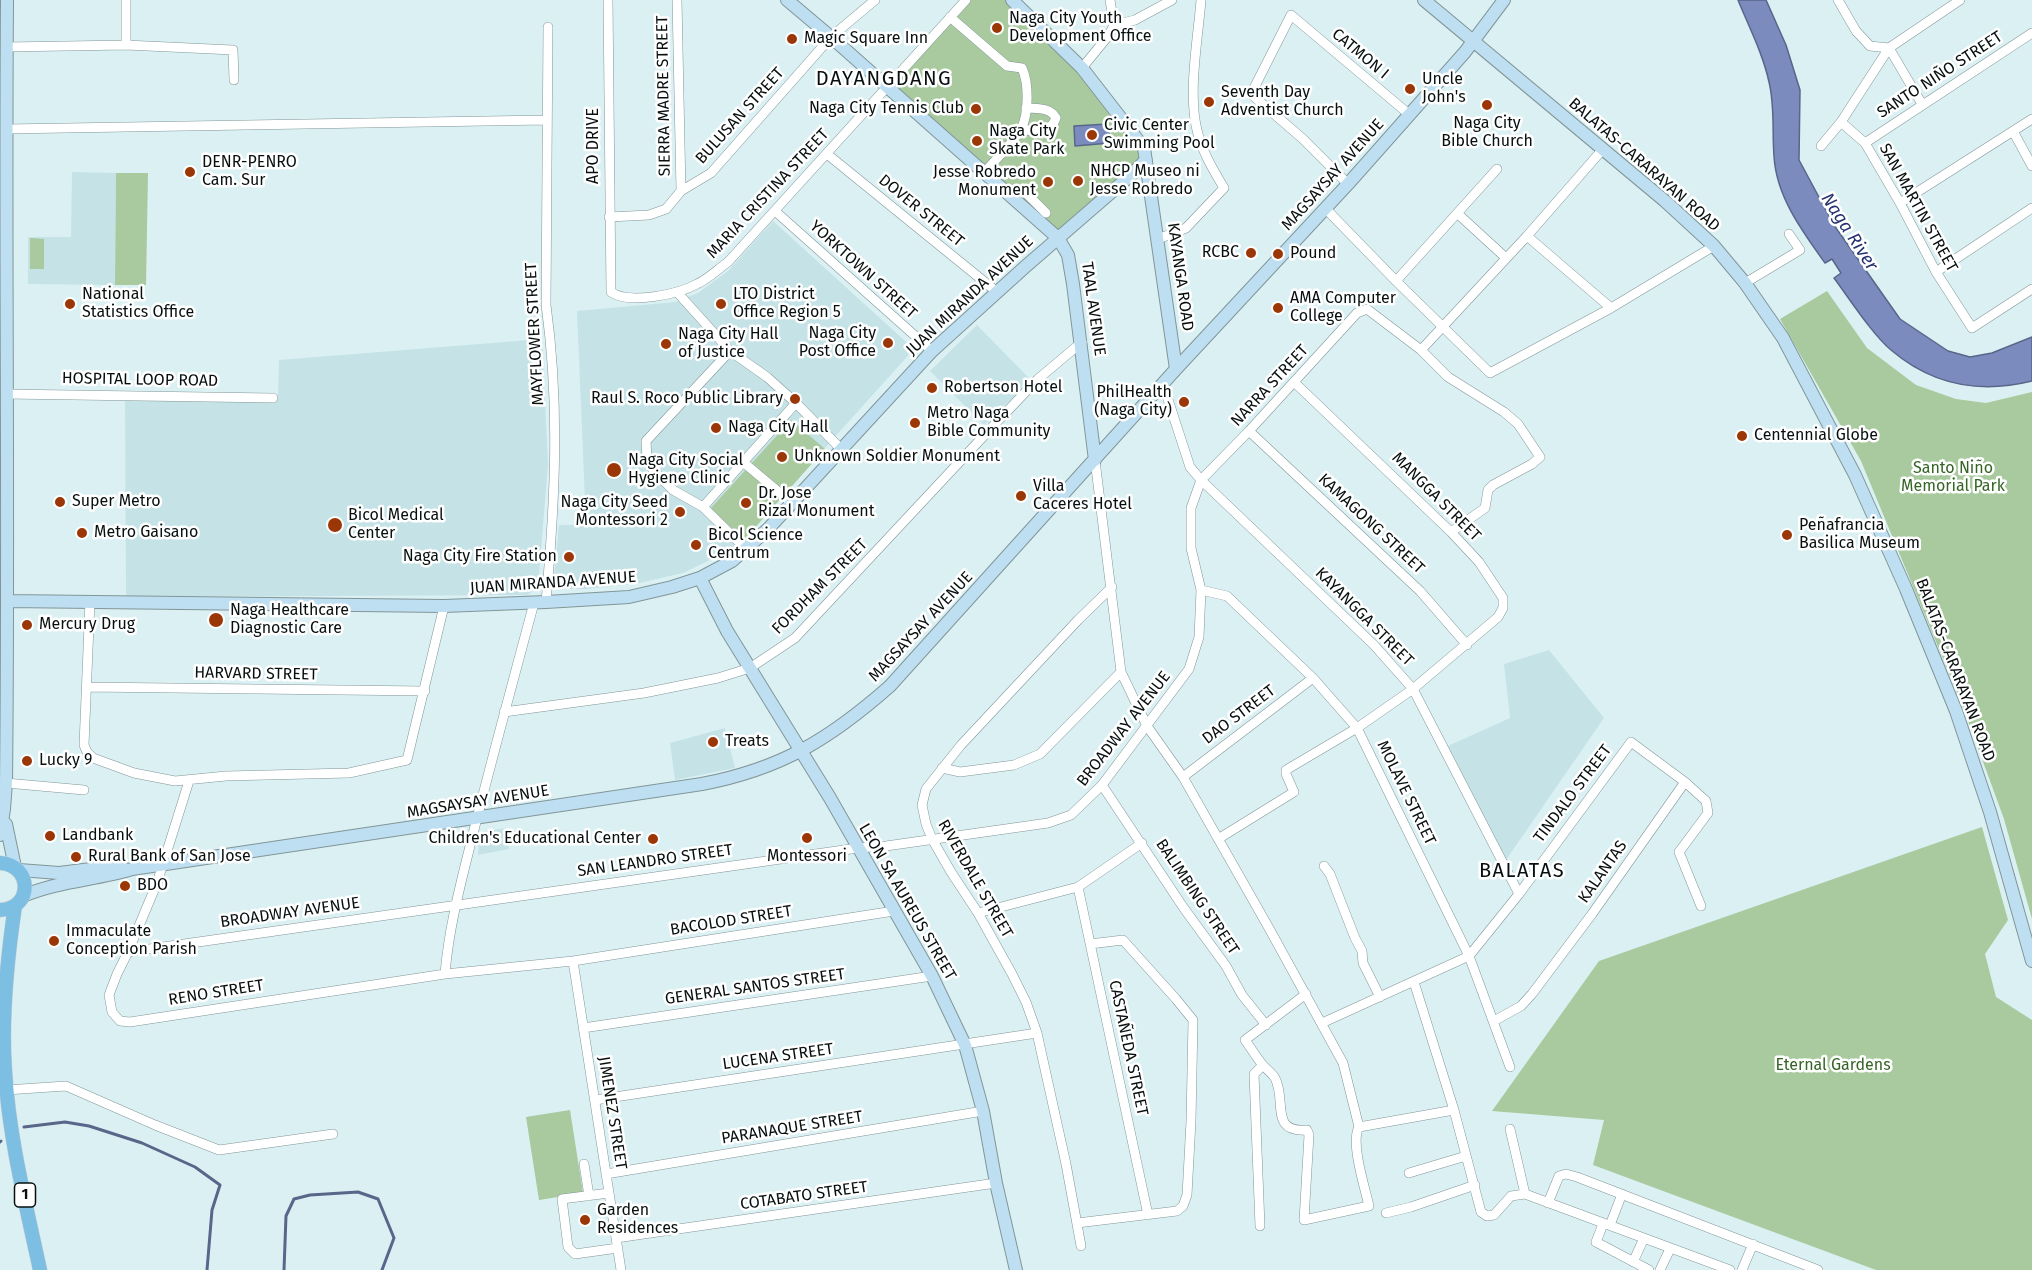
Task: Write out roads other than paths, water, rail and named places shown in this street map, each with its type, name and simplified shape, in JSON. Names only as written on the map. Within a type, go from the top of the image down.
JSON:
[{"type":"main road","points":[[0,835],[6,783],[8,601],[3,483],[6,394],[7,0]]},
{"type":"main road","name":"TAAL AVENUE","points":[[787,0],[1058,238],[1068,255],[1082,342],[1095,460]]},
{"type":"main road","name":"KAYANGA ROAD","points":[[1012,0],[1082,68],[1144,148],[1176,369]]},
{"type":"main road","name":"BALATAS-CARARAYAN ROAD","points":[[1424,0],[1665,201],[1714,246],[1745,283],[1783,338],[1855,475],[1906,589],[1956,711],[1990,812],[2032,961]]},
{"type":"main road","name":"MAGSAYSAY AVENUE","points":[[19,901],[57,884],[110,876],[132,869],[477,819],[735,778],[771,766],[800,752],[844,725],[890,686],[1176,369],[1410,115],[1473,42],[1504,0]]},
{"type":"main road","name":"JUAN MIRANDA AVENUE","points":[[8,601],[444,606],[540,603],[629,597],[700,578],[732,561],[746,549],[793,504],[932,351],[1146,160]]},
{"type":"main road","points":[[1130,176],[1150,187]]},
{"type":"main road","name":"LEON SA AUREUS STREET","points":[[700,578],[727,631],[830,798],[932,976],[965,1045],[983,1112],[1016,1270]]},
{"type":"main road","points":[[4,809],[8,843],[17,869]]},
{"type":"main road","points":[[0,863],[17,869]]},
{"type":"main road","name":"MAGSAYSAY AVENUE","points":[[17,869],[59,873],[108,867],[132,869]]},
{"type":"main road","name":"1","points":[[4,1018],[10,938],[25,883],[17,869]]},
{"type":"main road","points":[[0,910],[19,901]]},
{"type":"main road","name":"1","points":[[0,979],[4,1018],[6,1090],[10,1121],[40,1270]]},
{"type":"street","points":[[126,0],[126,45]]},
{"type":"street","name":"APO DRIVE","points":[[608,0],[611,292]]},
{"type":"street","name":"SIERRA MADRE STREET","points":[[677,0],[681,191]]},
{"type":"street","name":"BULUSAN STREET","points":[[609,217],[649,215],[666,209],[681,191],[711,173],[831,37],[875,0]]},
{"type":"street","name":"MARIA CRISTINA STREET","points":[[611,292],[617,296],[635,298],[677,292],[699,284],[728,262],[966,0]]},
{"type":"street","points":[[1082,68],[1104,42],[1114,25],[1110,0]]},
{"type":"street","points":[[1114,25],[1135,20],[1172,0]]},
{"type":"street","points":[[1158,239],[1186,228],[1224,188],[1210,164],[1198,133],[1193,96],[1202,0]]},
{"type":"street","points":[[1838,0],[1856,31],[1870,46],[1889,48]]},
{"type":"street","points":[[1821,146],[1841,122],[1889,48],[1960,0]]},
{"type":"street","name":"CATMON I","points":[[1348,184],[1303,139],[1251,94],[1291,15],[1410,115]]},
{"type":"street","points":[[950,17],[1007,66],[1022,68],[1024,74],[1028,98],[1022,129],[984,173]]},
{"type":"street","name":"MAYFLOWER STREET","points":[[445,974],[447,943],[504,712],[540,603],[555,503],[556,427],[546,304],[548,27]]},
{"type":"street","name":"SANTO NIÑO STREET","points":[[1864,143],[2032,33]]},
{"type":"street","points":[[7,47],[126,45],[233,50],[234,80]]},
{"type":"street","points":[[1889,48],[1922,104]]},
{"type":"street","points":[[1022,129],[1029,132],[1042,131],[1049,128],[1056,118],[1048,110],[1026,108]]},
{"type":"street","points":[[1900,203],[2014,133],[2032,119]]},
{"type":"street","points":[[5,122],[546,120]]},
{"type":"street","name":"SAN MARTIN STREET","points":[[1841,122],[1864,143],[1900,203],[1936,272],[1972,328],[2032,289]]},
{"type":"street","points":[[2014,133],[2032,166]]},
{"type":"street","points":[[1420,350],[1527,236],[1603,149]]},
{"type":"street","name":"DOVER STREET","points":[[827,154],[997,291]]},
{"type":"street","points":[[1396,281],[1497,169]]},
{"type":"street","points":[[1022,189],[1046,213]]},
{"type":"street","points":[[1325,208],[1490,373],[1611,308],[1714,246]]},
{"type":"street","points":[[1936,272],[2032,208]]},
{"type":"street","name":"YORKTOWN STREET","points":[[775,211],[932,351]]},
{"type":"street","points":[[1458,214],[1506,258]]},
{"type":"street","points":[[1745,283],[1800,250],[1789,234]]},
{"type":"street","points":[[1527,236],[1611,308]]},
{"type":"street","points":[[677,292],[730,351],[767,377],[842,449]]},
{"type":"street","name":"NARRA STREET","points":[[1201,480],[1357,313],[1367,309],[1420,350],[1448,377],[1518,424],[1540,457],[1532,464],[1492,485],[1488,490],[1485,508],[1451,532]]},
{"type":"street","name":"FORDHAM STREET","points":[[504,712],[644,693],[718,678],[750,668],[795,638],[993,425],[1038,379],[1082,342]]},
{"type":"street","points":[[730,351],[646,441],[647,459],[653,470],[673,490],[703,507],[746,549]]},
{"type":"street","name":"MANGGA STREET","points":[[1294,382],[1451,532],[1479,562],[1503,598],[1503,608],[1498,617],[1467,645]]},
{"type":"street","name":"KAYANGGA STREET","points":[[1163,384],[1190,467],[1374,645],[1413,688],[1519,894]]},
{"type":"street","name":"HOSPITAL LOOP ROAD","points":[[6,394],[273,398]]},
{"type":"street","points":[[703,507],[796,403]]},
{"type":"street","name":"KAMAGONG STREET","points":[[1249,431],[1420,591],[1467,645]]},
{"type":"street","points":[[1095,460],[1121,672],[1148,726],[1183,777],[1306,994],[1343,1063],[1359,1127],[1355,1135],[1357,1152],[1369,1206],[1304,1220],[1309,1135],[1307,1130],[1295,1131],[1289,1128],[1282,1118],[1275,1078],[1245,1040],[1306,994]]},
{"type":"street","points":[[743,462],[793,504]]},
{"type":"street","name":"BROADWAY AVENUE","points":[[858,848],[1048,823],[1071,815],[1102,785],[1189,669],[1200,637],[1201,590],[1191,548],[1191,508],[1201,480]]},
{"type":"street","name":"RIVERDALE STREET","points":[[1081,1246],[1037,1033],[1026,1002],[978,913],[932,839],[922,805],[926,789],[961,745],[1112,587]]},
{"type":"street","name":"MOLAVE STREET","points":[[1201,590],[1227,596],[1313,678],[1357,728],[1469,956],[1510,1067]]},
{"type":"street","points":[[90,601],[84,745],[87,752],[93,758],[134,773],[175,781],[226,776],[349,773],[407,760],[444,606]]},
{"type":"street","points":[[1218,840],[1293,792],[1286,770],[1357,728],[1467,645]]},
{"type":"street","points":[[942,768],[960,772],[1014,765],[1040,754],[1121,672]]},
{"type":"street","name":"DAO STREET","points":[[1183,777],[1313,678]]},
{"type":"street","name":"HARVARD STREET","points":[[87,687],[425,691]]},
{"type":"street","name":"TINDALO STREET","points":[[1469,956],[1519,894],[1631,742],[1685,782]]},
{"type":"street","name":"RENO STREET","points":[[189,781],[157,883],[117,974],[109,1003],[112,1012],[120,1021],[130,1022],[445,974],[573,961]]},
{"type":"street","points":[[1685,782],[1706,801],[1708,813],[1678,852],[1701,906]]},
{"type":"street","name":"KALANTAS","points":[[1494,1021],[1521,1006],[1532,994],[1592,914],[1685,782]]},
{"type":"street","points":[[6,783],[84,790]]},
{"type":"street","name":"BALIMBING STREET","points":[[1102,785],[1226,966],[1242,994],[1266,1025]]},
{"type":"street","points":[[978,913],[1078,887],[1142,843]]},
{"type":"street","name":"SAN LEANDRO STREET","points":[[456,905],[858,848]]},
{"type":"street","points":[[1324,866],[1330,874],[1354,938],[1362,951],[1363,963],[1380,997]]},
{"type":"street","name":"CASTAÑEDA STREET","points":[[1078,887],[1148,1215]]},
{"type":"street","name":"BROADWAY AVENUE","points":[[128,951],[456,905]]},
{"type":"street","name":"BACOLOD STREET","points":[[573,961],[894,911]]},
{"type":"street","points":[[1077,1222],[1177,1212],[1183,1206],[1187,1195],[1191,1121],[1192,1020],[1123,940],[1090,944]]},
{"type":"street","points":[[1322,1023],[1469,956]]},
{"type":"street","name":"JIMENEZ STREET","points":[[573,961],[621,1270]]},
{"type":"street","name":"GENERAL SANTOS STREET","points":[[583,1028],[932,976]]},
{"type":"street","points":[[1414,982],[1454,1110],[1481,1212],[1487,1216],[1494,1215],[1511,1196],[1525,1194],[1725,1269]]},
{"type":"street","name":"LUCENA STREET","points":[[595,1100],[1037,1033]]},
{"type":"street","points":[[1260,1226],[1254,1074],[1263,1065]]},
{"type":"street","points":[[6,1090],[66,1086],[154,1125],[219,1150],[333,1134]]},
{"type":"street","points":[[1359,1127],[1454,1110]]},
{"type":"street","name":"PARANAQUE STREET","points":[[606,1174],[983,1112]]},
{"type":"street","points":[[1510,1129],[1525,1194]]},
{"type":"street","points":[[1409,1173],[1466,1156]]},
{"type":"street","points":[[584,1164],[589,1196]]},
{"type":"street","points":[[1548,1203],[1559,1176],[1566,1174],[1818,1270]]},
{"type":"street","name":"COTABATO STREET","points":[[616,1238],[996,1183]]},
{"type":"street","points":[[1386,1213],[1412,1207],[1475,1185]]},
{"type":"street","points":[[609,1193],[562,1199],[568,1247],[575,1254],[618,1248]]},
{"type":"street","points":[[1622,1194],[1596,1242],[1649,1270]]},
{"type":"street","points":[[1633,1262],[1644,1238]]},
{"type":"street","points":[[1742,1270],[1753,1244]]},
{"type":"street","points":[[1660,1270],[1670,1249]]},
{"type":"water","points":[[1738,0],[1766,0],[1786,45],[1800,90],[1799,160],[1834,225],[1900,319],[1948,351],[1970,357],[1992,353],[2032,337],[2032,381],[1994,387],[1957,384],[1940,379],[1907,362],[1891,350],[1869,325],[1834,278],[1841,273],[1832,259],[1825,263],[1799,226],[1785,199],[1776,171],[1769,82]]},
{"type":"water","name":"Civic Center Swimming Pool","points":[[1108,124],[1110,143],[1075,146],[1074,126]]},
{"type":"waterway","points":[[24,1127],[65,1122],[89,1126],[142,1143],[195,1167],[220,1185],[212,1210],[207,1270]]},
{"type":"waterway","points":[[284,1270],[286,1216],[294,1199],[310,1195],[358,1192],[378,1199],[394,1238],[382,1270]]},
{"type":"place","name":"Naga City Youth Development Office","points":[[997,28]]},
{"type":"place","name":"Magic Square Inn","points":[[792,39]]},
{"type":"place","name":"Uncle John's","points":[[1410,89]]},
{"type":"place","name":"Seventh Day Adventist Church","points":[[1209,102]]},
{"type":"place","name":"Naga City Bible Church","points":[[1487,105]]},
{"type":"place","name":"Naga City Tennis Club","points":[[976,109]]},
{"type":"place","name":"Civic Center Swimming Pool","points":[[1092,135]]},
{"type":"place","name":"Naga City Skate Park","points":[[977,141]]},
{"type":"place","name":"DENR-PENRO Cam. Sur","points":[[190,172]]},
{"type":"place","name":"NHCP Museo ni Jesse Robredo","points":[[1078,181]]},
{"type":"place","name":"Jesse Robredo Monument","points":[[1048,182]]},
{"type":"place","name":"RCBC","points":[[1251,253]]},
{"type":"place","name":"Pound","points":[[1278,254]]},
{"type":"place","name":"National Statistics Office","points":[[70,304]]},
{"type":"place","name":"LTO District Office Region 5","points":[[721,304]]},
{"type":"place","name":"AMA Computer College","points":[[1278,308]]},
{"type":"place","name":"Naga City Post Office","points":[[888,343]]},
{"type":"place","name":"Naga City Hall of Justice","points":[[666,344]]},
{"type":"place","name":"Robertson Hotel","points":[[932,388]]},
{"type":"place","name":"Raul S. Roco Public Library","points":[[795,399]]},
{"type":"place","name":"PhilHealth (Naga City)","points":[[1184,402]]},
{"type":"place","name":"Metro Naga Bible Community","points":[[915,423]]},
{"type":"place","name":"Naga City Hall","points":[[716,428]]},
{"type":"place","name":"Centennial Globe","points":[[1742,436]]},
{"type":"place","name":"Unknown Soldier Monument","points":[[782,457]]},
{"type":"place","name":"Naga City Social Hygiene Clinic","points":[[614,470]]},
{"type":"place","name":"Villa Caceres Hotel","points":[[1021,496]]},
{"type":"place","name":"Super Metro","points":[[60,502]]},
{"type":"place","name":"Dr. Jose Rizal Monument","points":[[746,503]]},
{"type":"place","name":"Naga City Seed Montessori 2","points":[[680,512]]},
{"type":"place","name":"Bicol Medical Center","points":[[335,525]]},
{"type":"place","name":"Metro Gaisano","points":[[82,533]]},
{"type":"place","name":"Peñafrancia Basilica Museum","points":[[1787,535]]},
{"type":"place","name":"Bicol Science Centrum","points":[[696,545]]},
{"type":"place","name":"Naga City Fire Station","points":[[569,557]]},
{"type":"place","name":"Naga Healthcare Diagnostic Care","points":[[216,620]]},
{"type":"place","name":"Mercury Drug","points":[[27,625]]},
{"type":"place","name":"Treats","points":[[713,742]]},
{"type":"place","name":"Lucky 9","points":[[27,761]]},
{"type":"place","name":"Landbank","points":[[50,836]]},
{"type":"place","name":"Montessori","points":[[807,838]]},
{"type":"place","name":"Children's Educational Center","points":[[653,839]]},
{"type":"place","name":"Rural Bank of San Jose","points":[[76,857]]},
{"type":"place","name":"BDO","points":[[125,886]]},
{"type":"place","name":"Immaculate Conception Parish","points":[[54,941]]},
{"type":"place","name":"Garden Residences","points":[[585,1220]]},
{"type":"district","name":"DAYANGDANG","points":[[884,79]]},
{"type":"district","name":"BALATAS","points":[[1522,871]]},
{"type":"water label","name":"Naga River","points":[[1849,232]]},
{"type":"park label","name":"Santo Niño Memorial Park","points":[[1953,478]]},
{"type":"park label","name":"Eternal Gardens","points":[[1833,1066]]}]
